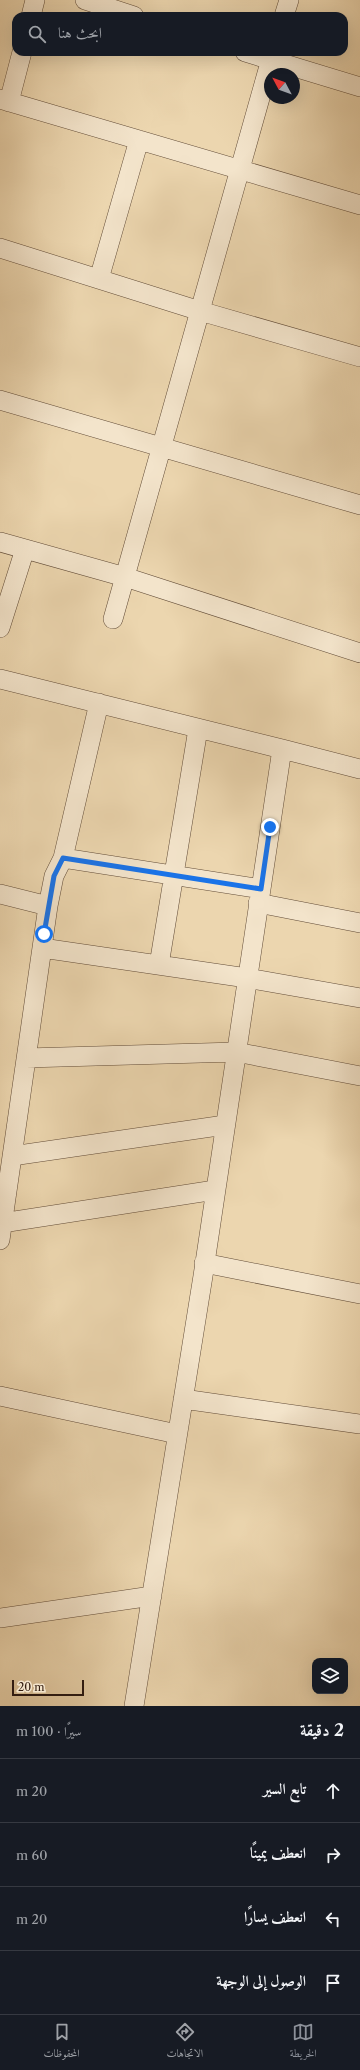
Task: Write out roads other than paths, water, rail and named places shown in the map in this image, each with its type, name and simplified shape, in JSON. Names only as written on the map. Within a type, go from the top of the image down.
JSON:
[{"type":"street","points":[[32,12],[34,0]]},
{"type":"street","points":[[85,0],[108,4],[125,12]]},
{"type":"street","points":[[285,12],[288,0]]},
{"type":"street","points":[[21,56],[5,100],[360,205]]},
{"type":"street","points":[[114,619],[272,56],[360,87]]},
{"type":"street","points":[[99,279],[139,140]]},
{"type":"street","points":[[0,248],[200,311],[360,357]]},
{"type":"street","points":[[0,400],[360,505]]},
{"type":"street","points":[[0,542],[125,577],[360,653]]},
{"type":"street","points":[[0,628],[25,549]]},
{"type":"street","points":[[0,679],[360,769]]},
{"type":"street","points":[[99,703],[63,858],[54,876],[48,906],[1,1232],[215,1190]]},
{"type":"street","points":[[159,965],[198,729]]},
{"type":"street","points":[[134,1706],[178,1434],[282,749]]},
{"type":"street","points":[[63,858],[174,875],[360,923]]},
{"type":"street","points":[[0,894],[48,906]]},
{"type":"street","points":[[42,948],[247,978],[360,998]]},
{"type":"street","points":[[26,1058],[236,1052],[360,1076]]},
{"type":"street","points":[[12,1156],[225,1125]]},
{"type":"street","points":[[204,1263],[360,1294]]},
{"type":"street","points":[[0,1396],[178,1434]]},
{"type":"street","points":[[183,1399],[360,1424]]},
{"type":"street","points":[[0,1618],[152,1596]]}]
